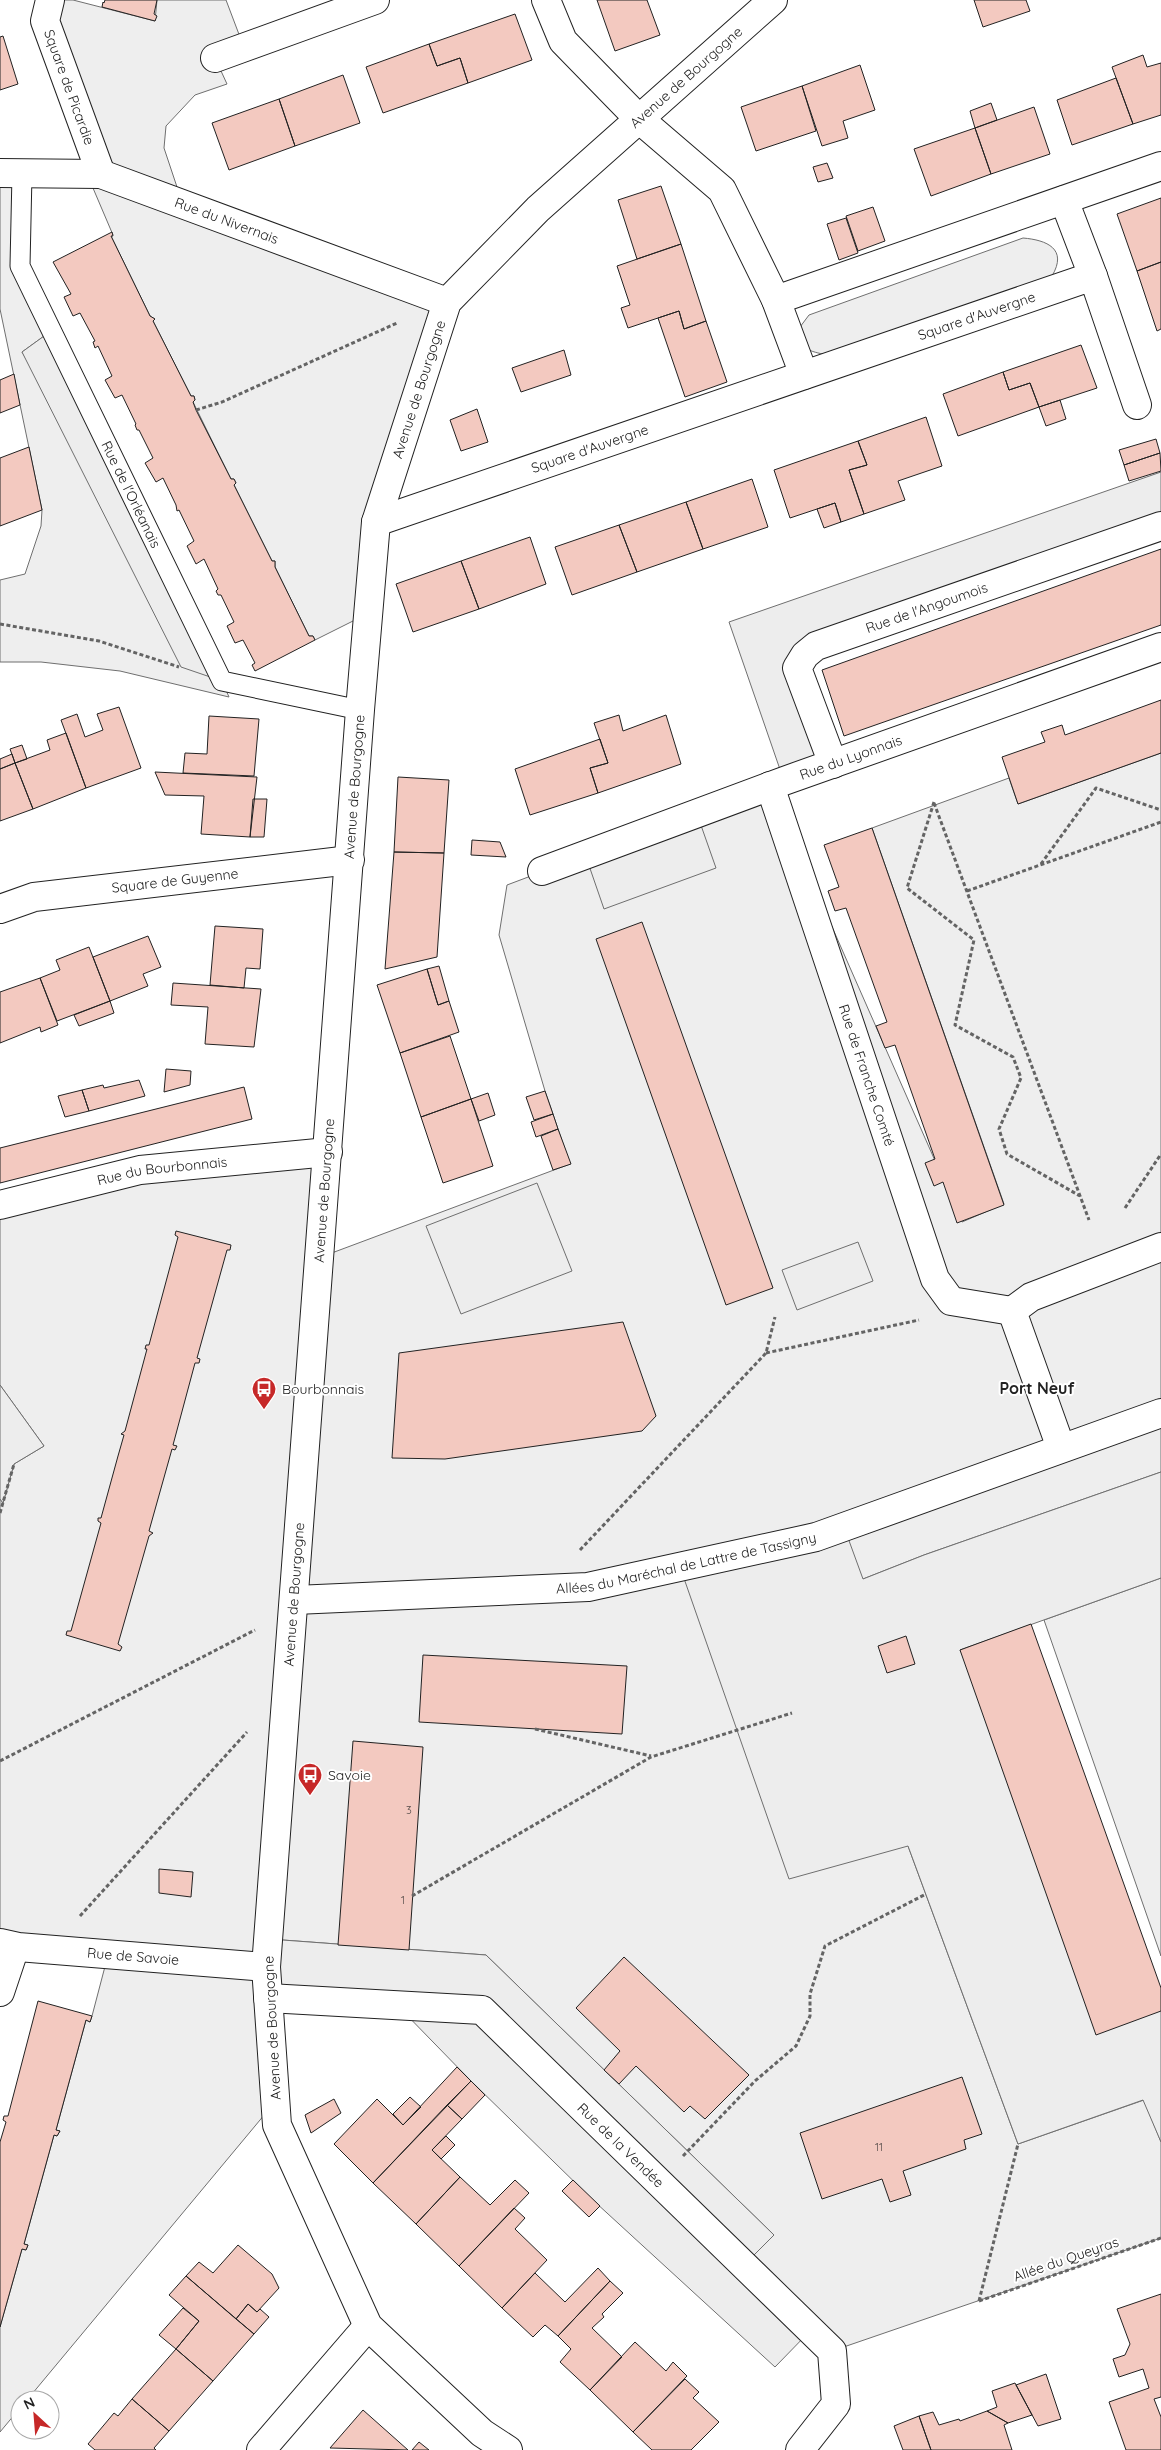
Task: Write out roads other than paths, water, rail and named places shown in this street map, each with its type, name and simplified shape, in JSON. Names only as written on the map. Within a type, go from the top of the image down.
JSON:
[{"type":"street","name":"Square de Picardie","points":[[50,0],[45,21],[101,174]]},
{"type":"street","points":[[215,58],[375,0]]},
{"type":"street","points":[[546,0],[562,41],[638,118],[722,190],[776,300],[804,375]]},
{"type":"street","name":"Avenue de Bourgogne","points":[[508,2450],[482,2434],[368,2326],[277,2125],[268,1998],[266,1967],[360,710],[376,522],[447,302],[538,208],[773,0]]},
{"type":"street","points":[[776,300],[1161,166]]},
{"type":"street","name":"Rue du Nivernais","points":[[11,173],[101,174],[447,302]]},
{"type":"street","points":[[1064,200],[1093,276],[1137,405]]},
{"type":"street","name":"Square d'Auvergne","points":[[376,522],[1093,276]]},
{"type":"street","name":"Rue de l'Angoumois","points":[[833,764],[797,668],[805,655],[816,646],[1161,526]]},
{"type":"street","name":"Rue du Lyonnais","points":[[542,872],[770,786],[1161,647]]},
{"type":"street","name":"Rue de Franche Comté","points":[[770,786],[935,1279],[951,1301],[1012,1311]]},
{"type":"street","name":"Square de Guyenne","points":[[0,909],[34,897],[350,860]]},
{"type":"street","name":"Rue du Bourbonnais","points":[[0,1205],[140,1170],[328,1152]]},
{"type":"street","points":[[1061,1448],[1012,1311],[1032,1297],[1161,1247]]},
{"type":"street","name":"Allées du Maréchal de Lattre de Tassigny","points":[[294,1605],[588,1587],[816,1537],[1161,1413]]},
{"type":"street","points":[[0,1992],[7,1945]]},
{"type":"street","name":"Rue de Savoie","points":[[7,1945],[266,1967]]},
{"type":"street","name":"Rue de la Vendée","points":[[268,1998],[482,2010],[832,2351],[836,2404],[800,2450]]},
{"type":"street","points":[[261,2450],[368,2326]]},
{"type":"lane","name":"Rue de l'Orléanais","points":[[11,173],[20,266],[222,681],[360,710]]},
{"type":"place","name":"Bourbonnais","points":[[264,1410]]},
{"type":"place","name":"Savoie","points":[[310,1796]]},
{"type":"district","name":"Port Neuf","points":[[1037,1388]]}]
